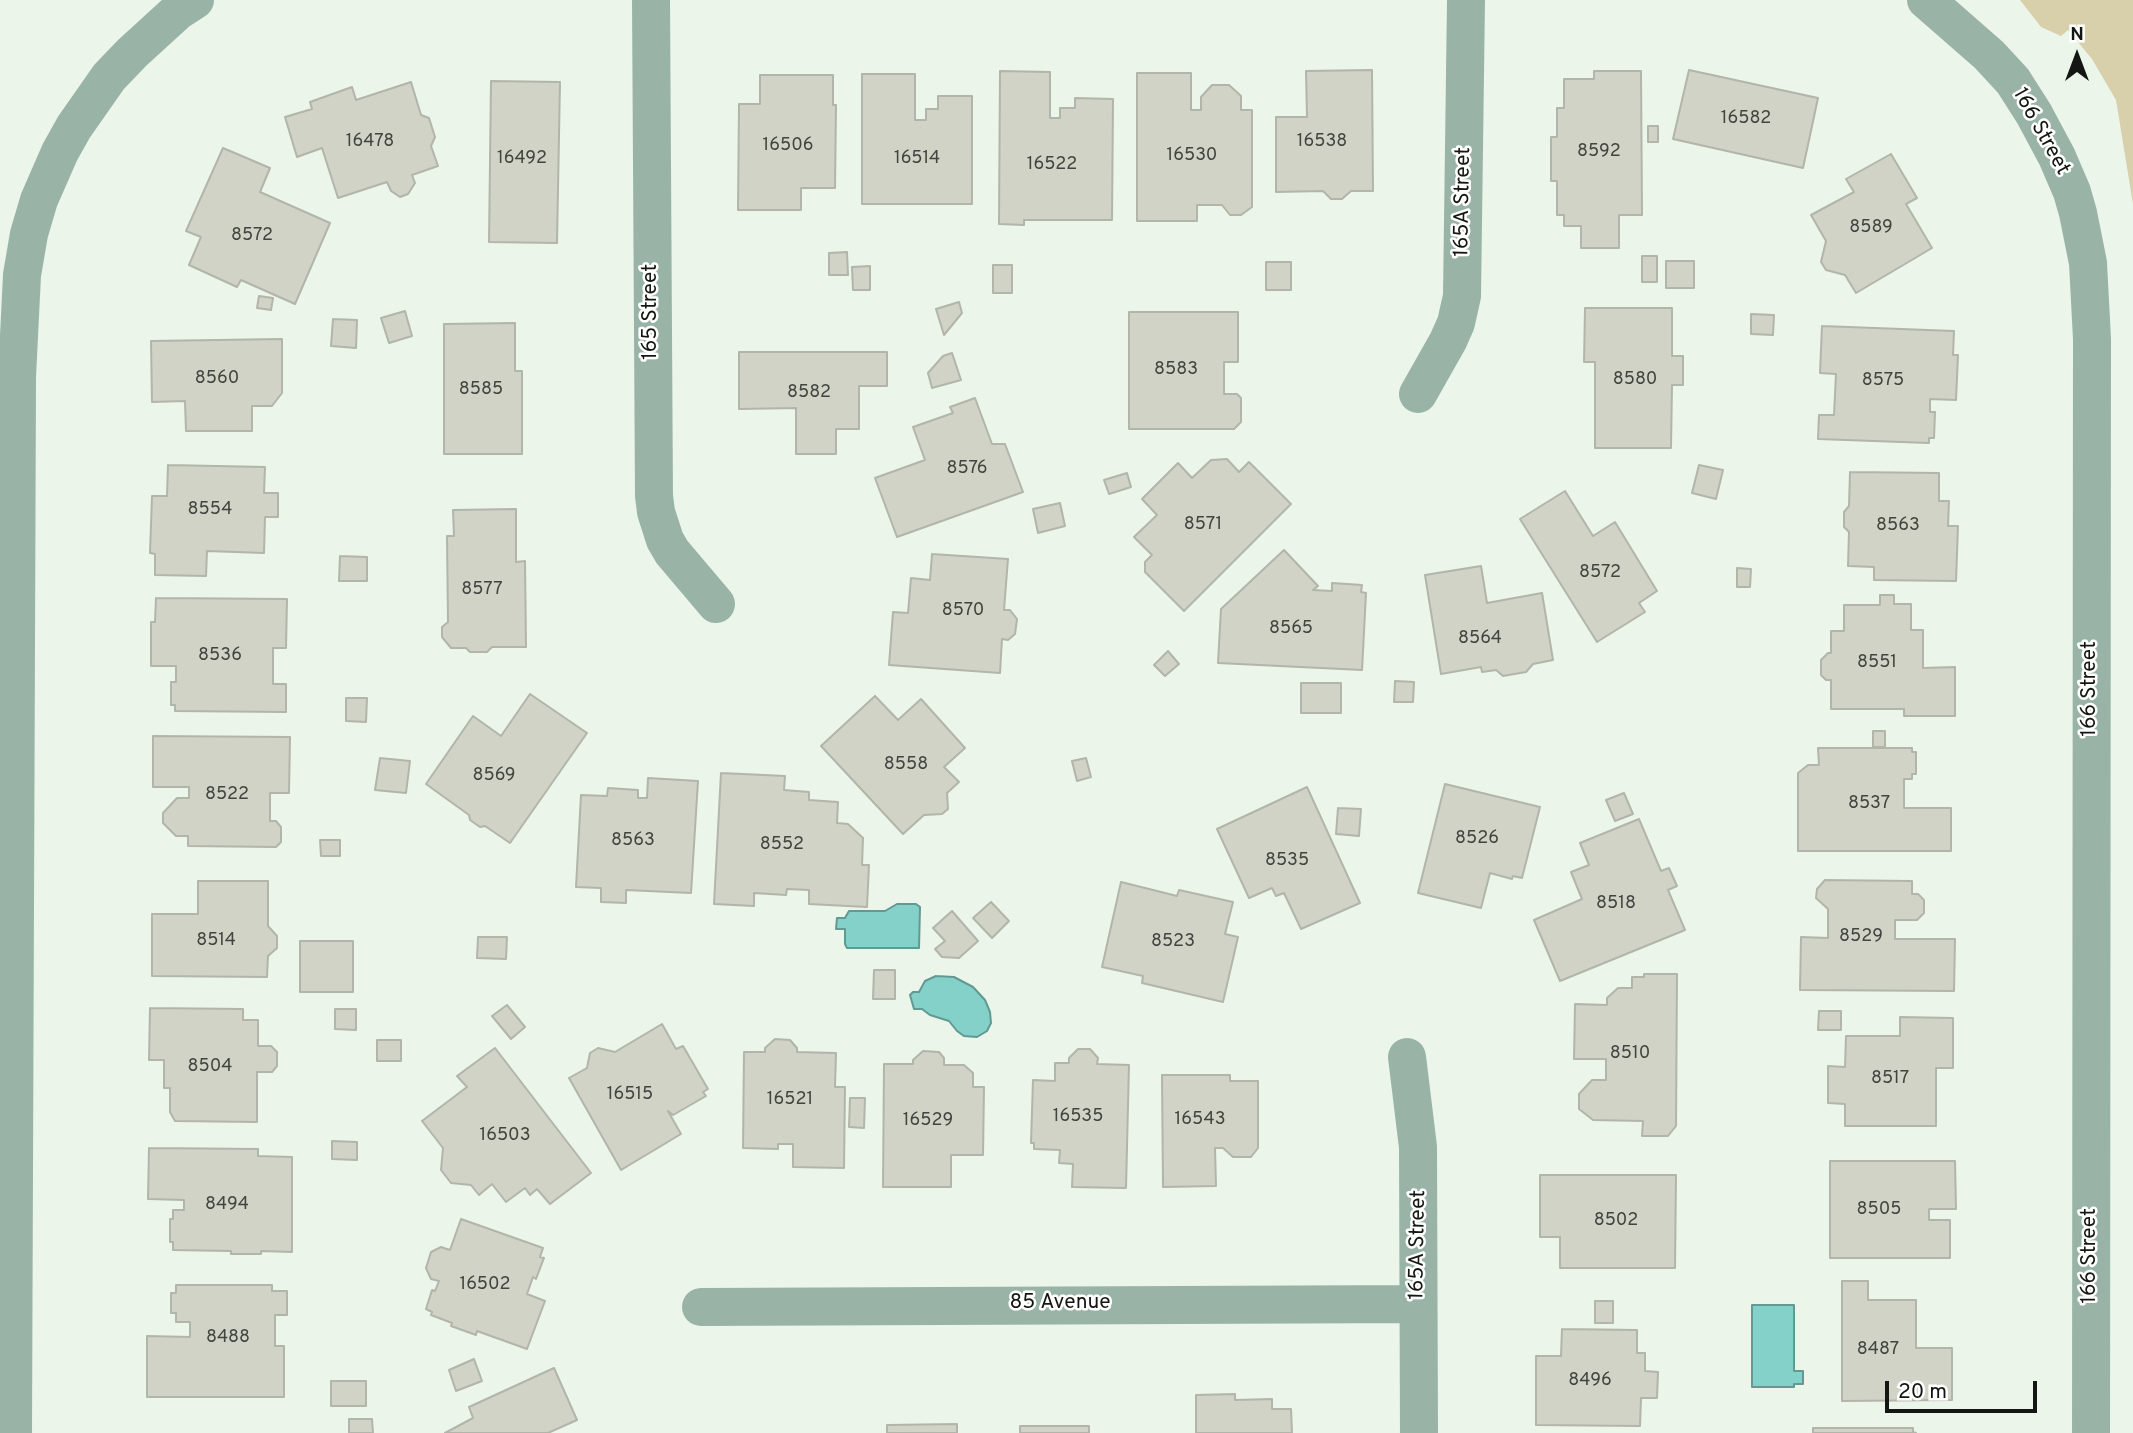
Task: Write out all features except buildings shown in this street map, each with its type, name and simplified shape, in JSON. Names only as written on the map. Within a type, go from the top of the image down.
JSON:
[{"type":"street","points":[[13,1433],[7,1086],[17,377],[22,275],[29,234],[39,200],[60,152],[89,103],[132,53],[170,18],[195,0]]},
{"type":"street","name":"165 Street","points":[[651,0],[654,496],[665,540],[716,604]]},
{"type":"street","name":"165A Street","points":[[1418,394],[1448,341],[1456,323],[1462,296],[1466,0]]},
{"type":"street","name":"166 Street","points":[[1926,0],[1977,43],[2013,82],[2028,104],[2057,157],[2071,192],[2080,220],[2088,263],[2092,339],[2091,1433]]},
{"type":"street","name":"165A Street","points":[[1407,1057],[1418,1147],[1419,1433]]},
{"type":"street","name":"85 Avenue","points":[[701,1307],[1418,1304]]},
{"type":"shaded area","points":[[2020,0],[2133,0],[2133,204],[2116,100],[2092,59],[2068,30],[2061,36],[2041,27]]},
{"type":"water","points":[[897,904],[916,904],[920,907],[919,948],[847,948],[845,929],[836,929],[837,918],[845,918],[849,911],[885,911]]},
{"type":"water","points":[[936,976],[954,977],[973,987],[985,1000],[990,1012],[991,1023],[987,1031],[977,1037],[964,1036],[949,1021],[930,1015],[922,1009],[914,1009],[910,995],[919,992],[925,981]]},
{"type":"water","points":[[1752,1305],[1794,1305],[1794,1371],[1803,1371],[1803,1384],[1794,1384],[1794,1387],[1752,1387]]}]
